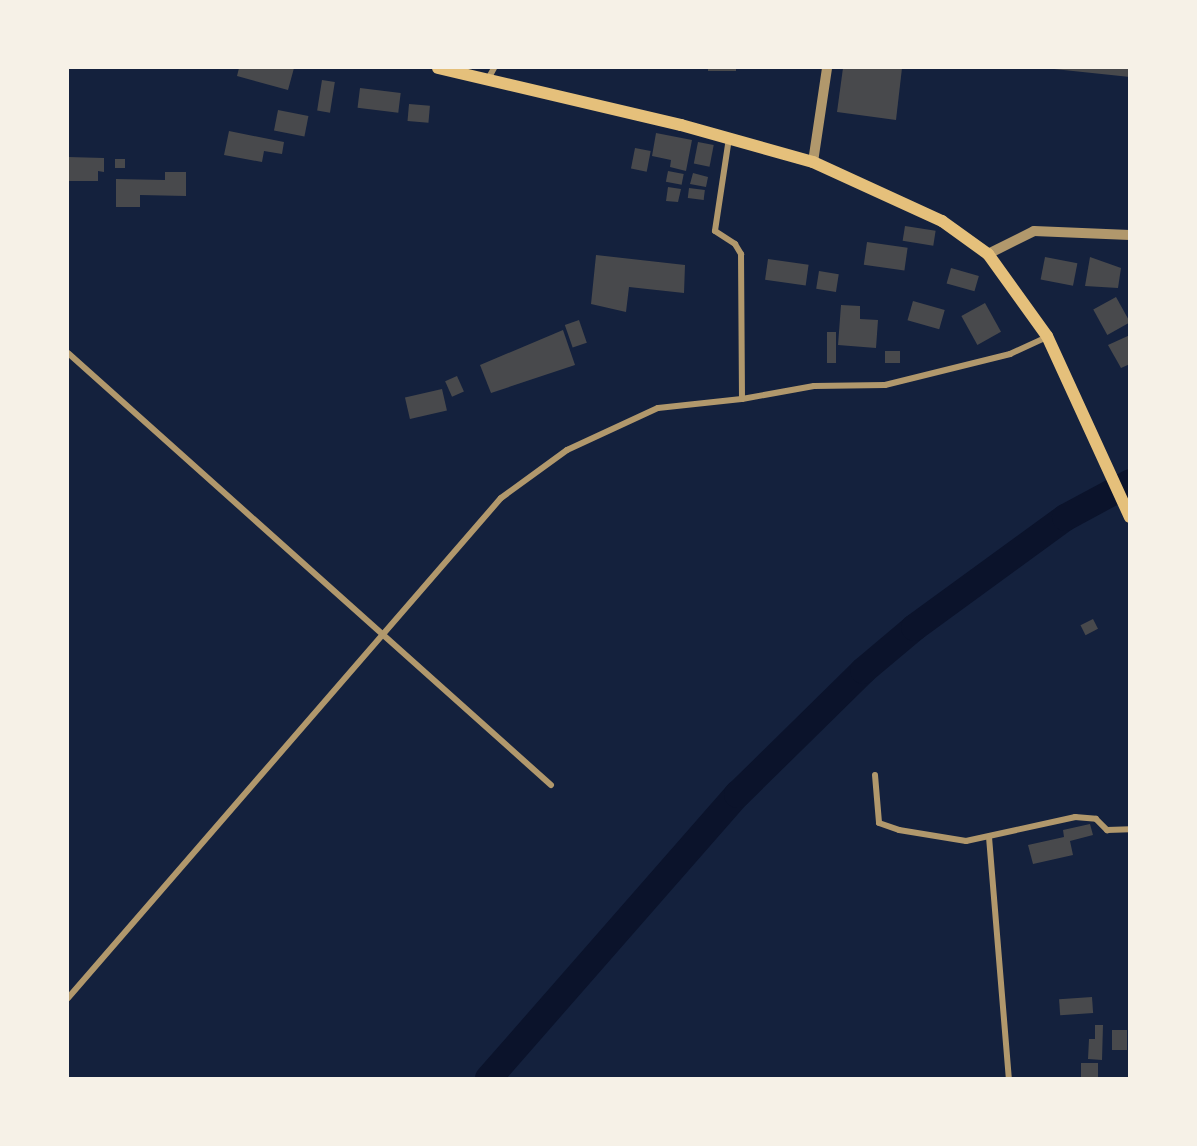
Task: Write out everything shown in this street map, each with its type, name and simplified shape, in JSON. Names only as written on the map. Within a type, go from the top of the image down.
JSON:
[{"type":"main road","points":[[438,68],[491,73],[813,162],[942,221],[988,254],[1047,336],[1130,517]]},
{"type":"street","points":[[813,162],[827,68]]},
{"type":"street","points":[[729,138],[715,231],[735,244],[741,254],[742,399]]},
{"type":"street","points":[[988,254],[1034,231],[1130,235]]},
{"type":"street","points":[[68,998],[501,498],[567,450],[658,408],[742,399],[814,386],[885,385],[1010,354],[1047,336]]},
{"type":"street","points":[[68,353],[551,785]]},
{"type":"street","points":[[875,775],[879,823],[899,830],[966,841],[1075,816],[1092,818],[1107,830],[1130,829]]},
{"type":"street","points":[[989,837],[1009,1078]]},
{"type":"building","points":[[239,68],[294,68],[288,90],[237,76]]},
{"type":"building","points":[[708,68],[736,68],[736,71],[708,71]]},
{"type":"building","points":[[843,68],[902,68],[896,120],[837,112]]},
{"type":"building","points":[[1130,68],[1130,77],[1054,69]]},
{"type":"building","points":[[322,80],[335,82],[330,113],[317,111]]},
{"type":"building","points":[[360,88],[401,93],[398,113],[358,108]]},
{"type":"building","points":[[409,104],[430,106],[428,123],[408,121]]},
{"type":"building","points":[[278,110],[308,116],[304,137],[274,131]]},
{"type":"building","points":[[229,131],[284,142],[282,154],[264,151],[262,162],[224,155]]},
{"type":"building","points":[[656,133],[692,140],[686,171],[670,167],[671,160],[652,156]]},
{"type":"building","points":[[698,142],[714,145],[710,167],[694,164]]},
{"type":"building","points":[[635,148],[651,151],[647,172],[631,169]]},
{"type":"building","points":[[68,157],[104,158],[104,172],[98,171],[98,181],[68,181]]},
{"type":"building","points":[[115,159],[125,159],[125,168],[115,168]]},
{"type":"building","points":[[668,171],[684,174],[682,185],[666,182]]},
{"type":"building","points":[[165,172],[186,172],[186,196],[140,195],[140,207],[116,207],[116,179],[165,180]]},
{"type":"building","points":[[693,173],[708,177],[706,187],[690,184]]},
{"type":"building","points":[[668,187],[681,189],[678,202],[666,201]]},
{"type":"building","points":[[689,188],[705,190],[704,200],[688,198]]},
{"type":"building","points":[[905,226],[936,231],[933,246],[903,241]]},
{"type":"building","points":[[867,242],[908,248],[904,270],[864,265]]},
{"type":"building","points":[[596,255],[685,265],[684,293],[629,287],[626,312],[591,304]]},
{"type":"building","points":[[1045,257],[1077,263],[1073,286],[1041,280]]},
{"type":"building","points":[[1090,257],[1121,268],[1118,288],[1085,286]]},
{"type":"building","points":[[768,259],[809,265],[806,286],[765,280]]},
{"type":"building","points":[[951,268],[979,276],[974,291],[947,283]]},
{"type":"building","points":[[819,271],[839,274],[836,292],[816,289]]},
{"type":"building","points":[[1116,297],[1130,322],[1107,335],[1093,310]]},
{"type":"building","points":[[913,301],[945,310],[939,329],[907,320]]},
{"type":"building","points":[[985,303],[1001,332],[977,345],[961,316]]},
{"type":"building","points":[[841,305],[860,306],[860,319],[878,320],[876,348],[838,345]]},
{"type":"building","points":[[579,320],[587,343],[573,348],[565,325]]},
{"type":"building","points":[[563,330],[575,365],[491,393],[480,365]]},
{"type":"building","points":[[827,332],[836,332],[836,363],[827,363]]},
{"type":"building","points":[[1130,335],[1130,364],[1121,368],[1108,345]]},
{"type":"building","points":[[885,351],[900,351],[900,363],[885,363]]},
{"type":"building","points":[[457,376],[464,392],[452,397],[445,381]]},
{"type":"building","points":[[442,389],[447,410],[410,419],[405,398]]},
{"type":"building","points":[[1093,619],[1098,629],[1086,635],[1081,625]]},
{"type":"building","points":[[1090,824],[1093,835],[1070,841],[1073,855],[1033,864],[1028,845],[1064,837],[1063,830]]},
{"type":"building","points":[[1092,997],[1093,1013],[1060,1015],[1059,999]]},
{"type":"building","points":[[1095,1025],[1103,1025],[1102,1060],[1088,1059],[1089,1039],[1095,1039]]},
{"type":"building","points":[[1112,1030],[1127,1030],[1127,1050],[1112,1050]]},
{"type":"building","points":[[1081,1063],[1098,1063],[1098,1078],[1081,1078]]},
{"type":"waterway","points":[[488,1078],[737,794],[863,670],[914,627],[1065,517],[1130,482]]}]
